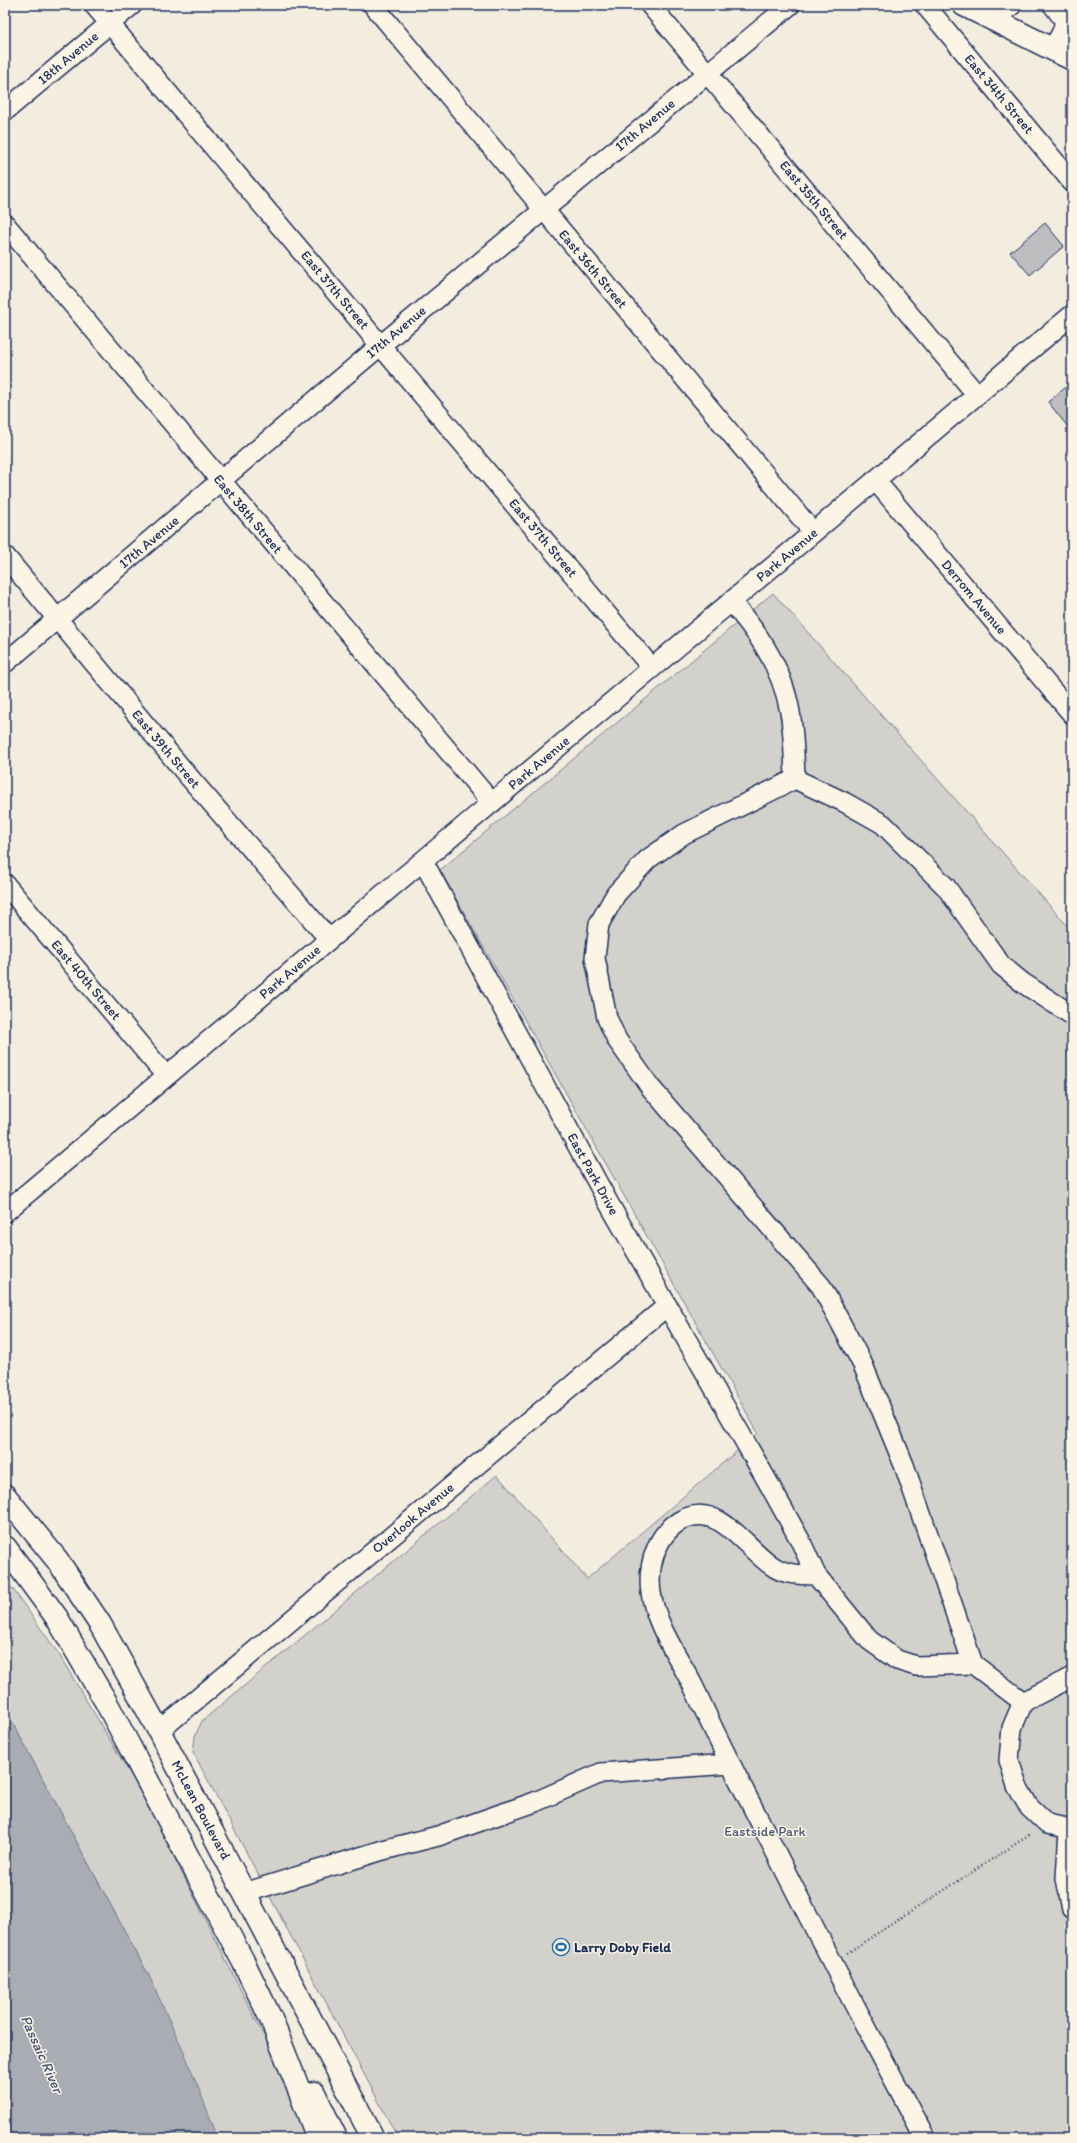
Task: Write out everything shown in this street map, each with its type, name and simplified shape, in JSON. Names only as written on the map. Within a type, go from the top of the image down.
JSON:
[{"type":"main road","points":[[964,5],[1063,54]]},
{"type":"main road","name":"McLean Boulevard","points":[[5,1496],[58,1561],[100,1624],[159,1731],[373,2138]]},
{"type":"main road","points":[[5,1548],[57,1618],[91,1674],[239,1954],[271,2019],[308,2083],[336,2138]]},
{"type":"main road","points":[[271,2019],[318,2138]]},
{"type":"street","name":"East 37th Street","points":[[94,5],[652,668]]},
{"type":"street","name":"18th Avenue","points":[[5,111],[132,5]]},
{"type":"street","name":"East 36th Street","points":[[373,5],[813,532]]},
{"type":"street","name":"East 35th Street","points":[[650,5],[977,395]]},
{"type":"street","name":"17th Avenue","points":[[5,663],[381,345],[707,72],[790,5]]},
{"type":"street","name":"East 34th Street","points":[[925,5],[1072,182]]},
{"type":"street","points":[[993,19],[1012,5]]},
{"type":"street","points":[[1053,5],[1065,21],[1062,32],[1063,54]]},
{"type":"street","name":"East 38th Street","points":[[5,224],[492,803]]},
{"type":"street","name":"Park Avenue","points":[[5,1212],[1072,315]]},
{"type":"street","name":"Derrom Avenue","points":[[875,480],[1072,714]]},
{"type":"street","name":"East 39th Street","points":[[5,556],[183,770],[329,939]]},
{"type":"street","points":[[731,602],[766,650],[782,682],[790,710],[795,779]]},
{"type":"street","points":[[795,779],[844,802],[883,824],[946,887],[1001,965],[1023,983],[1072,1016]]},
{"type":"street","points":[[795,779],[684,834],[648,859],[622,888],[599,924],[595,958],[607,1018],[617,1040],[651,1088],[821,1286],[863,1365],[904,1465],[973,1664],[1023,1702]]},
{"type":"street","name":"East Park Drive","points":[[423,861],[608,1202],[800,1540],[816,1575],[869,1640],[896,1660],[916,1666],[973,1664]]},
{"type":"street","name":"East 40th Street","points":[[5,884],[166,1076]]},
{"type":"street","name":"Overlook Avenue","points":[[159,1731],[667,1306]]},
{"type":"street","points":[[816,1575],[793,1574],[771,1566],[730,1529],[714,1518],[705,1515],[688,1518],[678,1522],[668,1531],[656,1548],[649,1572],[657,1617],[819,1938],[925,2138]]},
{"type":"street","points":[[1072,1677],[1023,1702],[1012,1728],[1009,1760],[1017,1786],[1029,1807],[1047,1824],[1070,1829],[1066,1878],[1072,1910]]},
{"type":"street","points":[[244,1893],[383,1850],[438,1836],[535,1802],[601,1773],[730,1764]]},
{"type":"path","points":[[846,1954],[1047,1824]]},
{"type":"green space","name":"Eastside Park","points":[[773,593],[1072,931],[1072,2138],[398,2138],[193,1752],[195,1736],[202,1721],[497,1475],[587,1579],[758,1433],[440,870]]},
{"type":"green space","points":[[5,1578],[58,1653],[143,1795],[290,2088],[306,2138],[218,2138],[149,1976],[5,1709]]},
{"type":"water","name":"Passaic River","points":[[5,1709],[149,1976],[187,2059],[218,2138],[5,2138]]},
{"type":"building","points":[[1045,223],[1064,246],[1030,275],[1010,252]]},
{"type":"building","points":[[1072,382],[1072,432],[1048,402]]},
{"type":"place","name":"Larry Doby Field","points":[[561,1947]]}]
